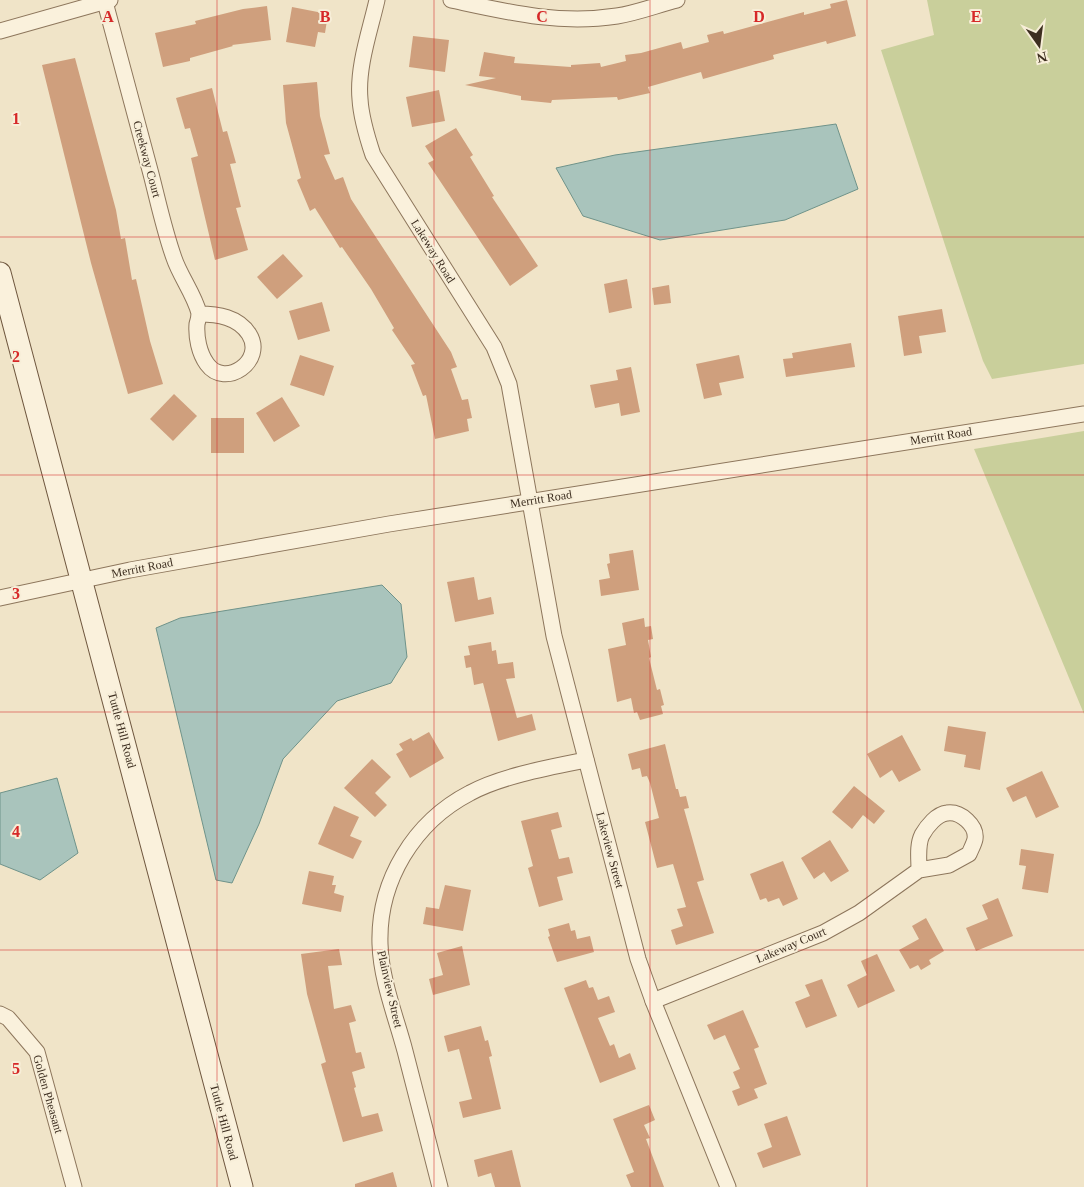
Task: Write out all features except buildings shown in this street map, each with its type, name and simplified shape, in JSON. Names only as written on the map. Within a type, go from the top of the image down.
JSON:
[{"type":"main road","name":"Tuttle Hill Road","points":[[0,273],[242,1187]]},
{"type":"street","name":"Lakeway Road","points":[[377,0],[363,61],[359,97],[363,124],[373,155],[386,178],[494,347],[509,384],[530,501]]},
{"type":"street","points":[[451,0],[530,17],[576,20],[618,16],[677,0]]},
{"type":"street","points":[[0,31],[107,1]]},
{"type":"street","name":"Creekway Court","points":[[107,1],[174,258],[199,314]]},
{"type":"street","name":"Merritt Road","points":[[0,598],[227,552],[530,501],[1084,414]]},
{"type":"street","name":"Lakeview Street","points":[[530,501],[554,636],[638,959],[728,1187]]},
{"type":"street","name":"Plainview Street","points":[[440,1187],[382,966],[381,923],[390,881],[412,840],[433,818],[459,799],[492,784],[586,760]]},
{"type":"street","name":"Lakeway Court","points":[[653,1001],[823,933],[859,913],[919,870]]},
{"type":"street","name":"Golden Pheasant","points":[[0,1014],[8,1018],[37,1052],[74,1187]]},
{"type":"green space","points":[[927,0],[1084,0],[1084,364],[992,379],[983,361],[881,50],[934,35]]},
{"type":"green space","points":[[1084,431],[1084,714],[974,449]]},
{"type":"water","points":[[836,124],[858,189],[785,220],[660,240],[583,216],[556,168],[615,155]]},
{"type":"water","points":[[382,585],[401,604],[407,657],[391,683],[337,701],[283,759],[259,824],[232,883],[216,880],[156,628],[180,618]]},
{"type":"water","points":[[57,778],[78,853],[40,880],[0,864],[0,793]]}]
